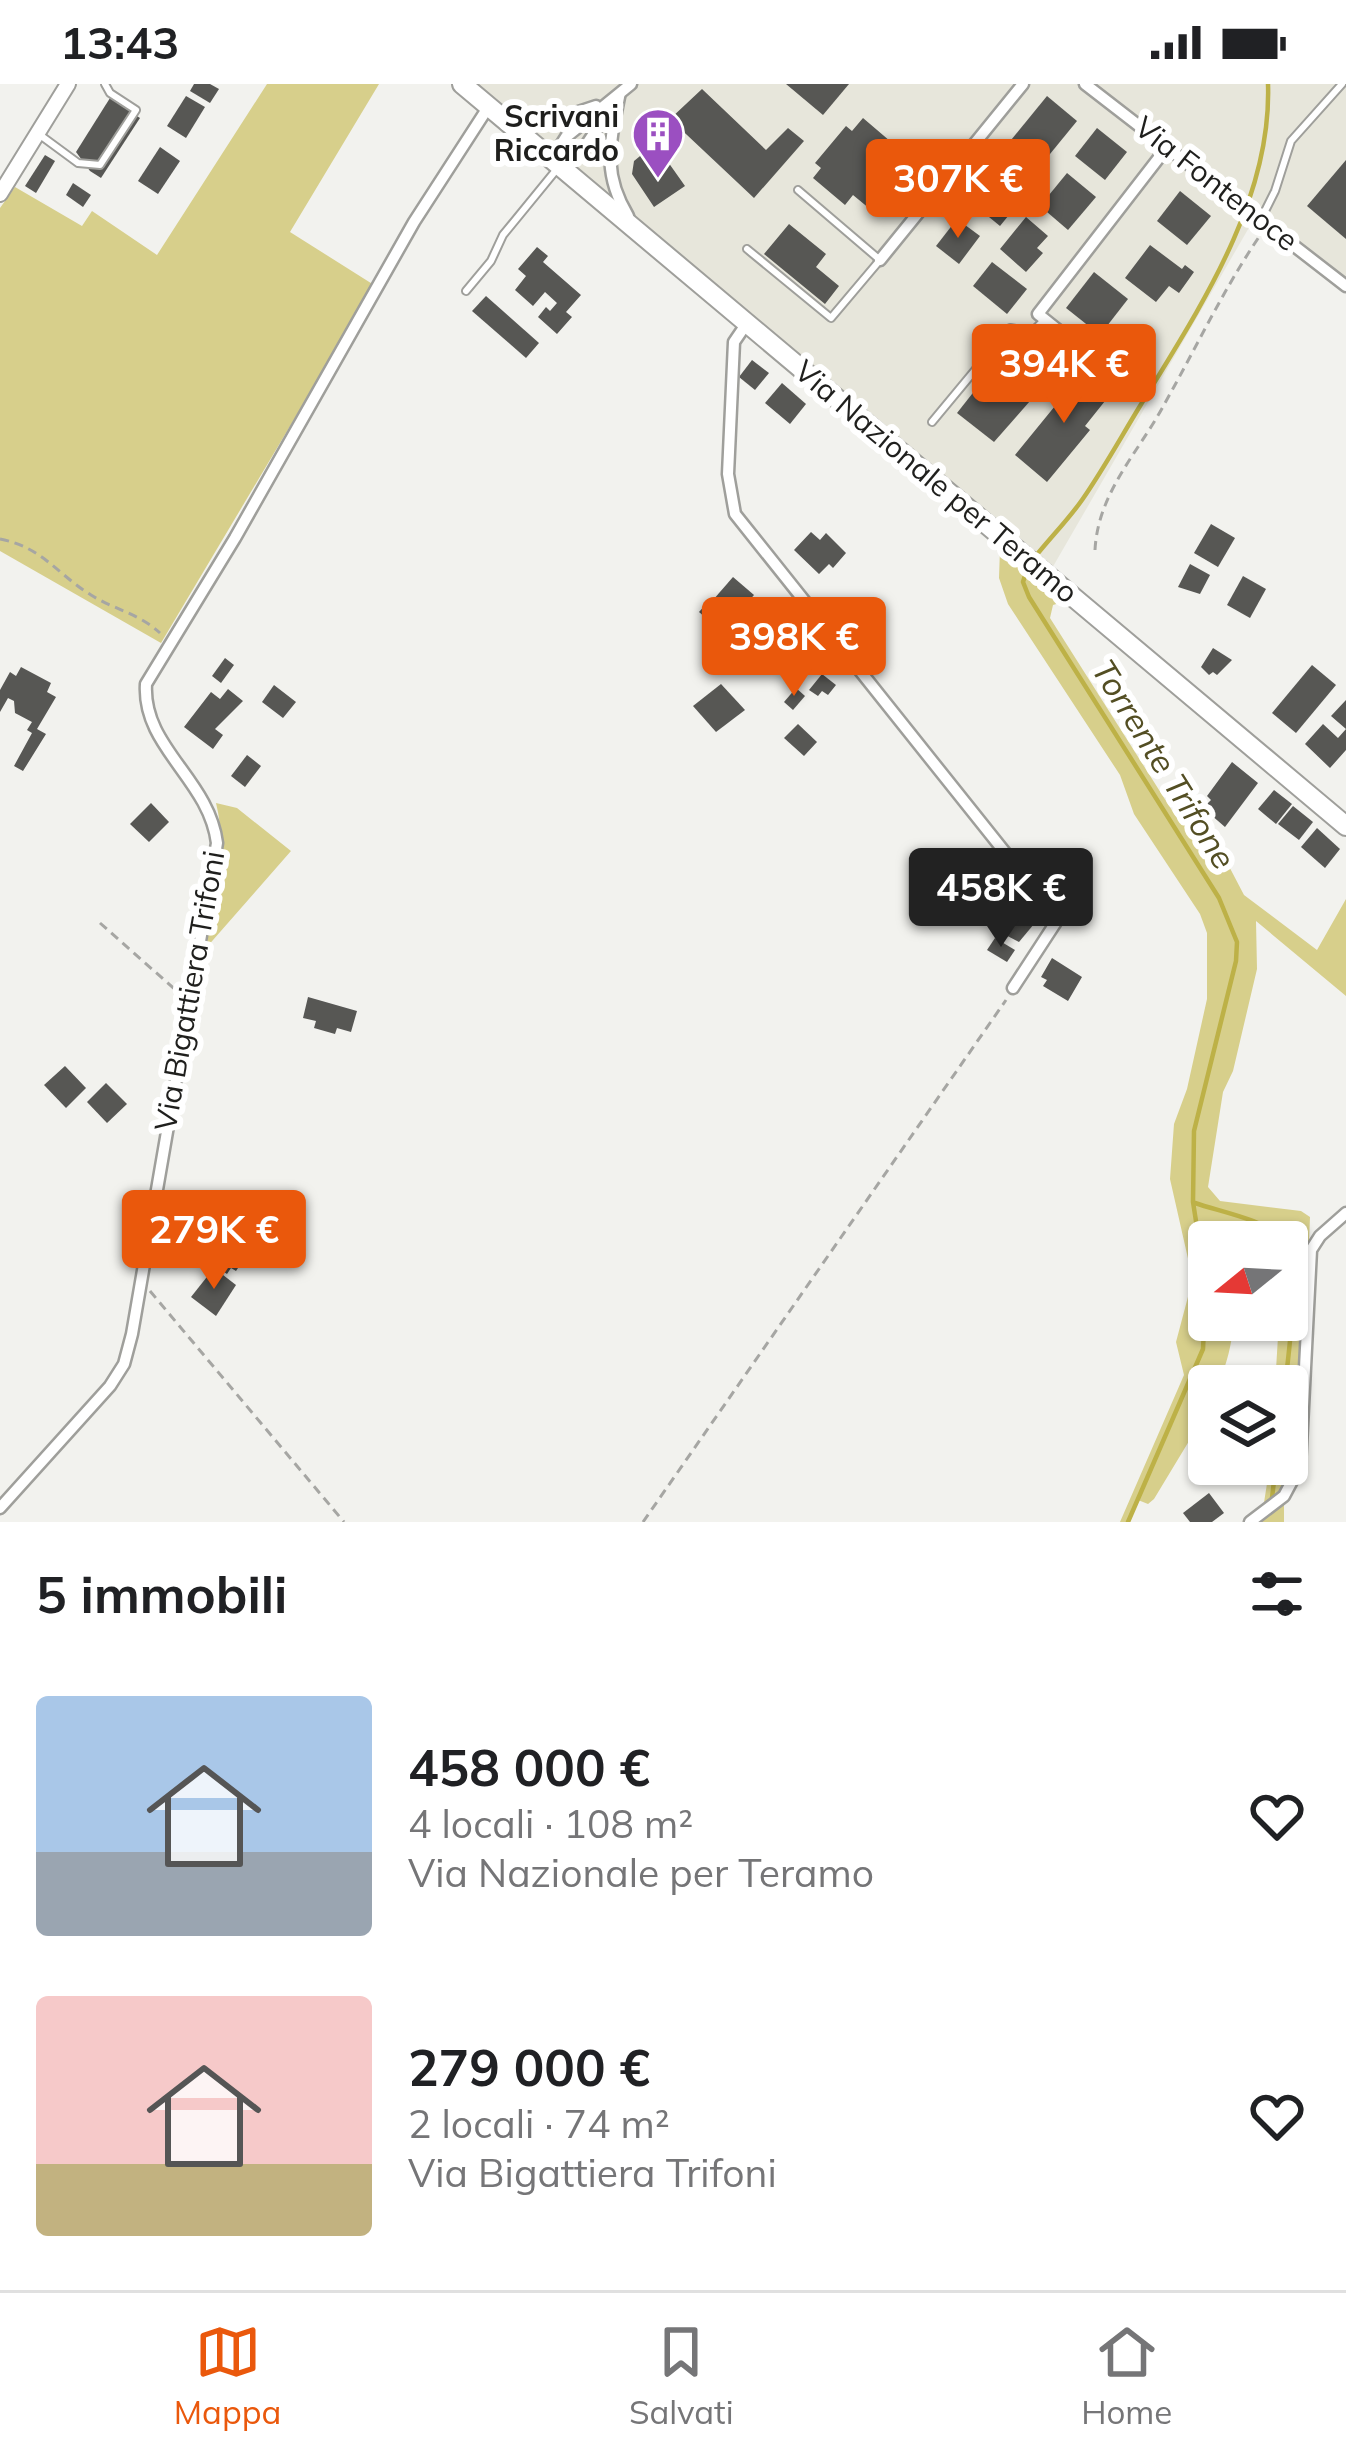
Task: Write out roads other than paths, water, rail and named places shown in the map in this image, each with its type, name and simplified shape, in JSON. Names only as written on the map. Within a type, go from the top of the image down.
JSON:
[{"type":"main road","name":"Via Nazionale per Teramo","points":[[462,84],[1346,826]]},
{"type":"street","points":[[0,194],[68,84]]},
{"type":"street","points":[[620,94],[579,156],[560,166],[559,148],[566,136],[631,84]]},
{"type":"street","points":[[880,260],[1023,84]]},
{"type":"street","name":"Via Fontenoce","points":[[1085,84],[1346,286]]},
{"type":"street","points":[[494,110],[551,122],[620,94]]},
{"type":"street","points":[[620,94],[608,140],[608,172],[616,196],[638,231]]},
{"type":"street","name":"Via Bigattiera Trifoni","points":[[0,1508],[110,1386],[124,1364],[142,1280],[217,843],[214,817],[167,749],[146,696],[152,669],[236,538],[414,223],[494,110]]},
{"type":"street","points":[[1078,346],[1038,314],[1168,146]]},
{"type":"street","points":[[747,323],[734,342],[728,474],[735,514],[1058,919],[1013,988]]},
{"type":"street","points":[[1250,1522],[1284,1496],[1300,1466],[1311,1250],[1346,1213]]},
{"type":"lane","points":[[38,133],[78,163],[100,165],[136,110],[110,93],[105,84]]},
{"type":"lane","points":[[1263,219],[1291,141],[1342,84]]},
{"type":"lane","points":[[466,291],[491,261],[503,235],[560,166]]},
{"type":"lane","points":[[747,249],[831,318],[880,260],[798,190]]},
{"type":"lane","points":[[1032,332],[1045,319]]},
{"type":"lane","points":[[932,422],[1010,328],[1032,332],[1068,362]]},
{"type":"waterway","name":"Torrente Trifone","points":[[1035,557],[1097,477],[1228,252],[1258,170],[1268,84]]},
{"type":"waterway","name":"Torrente Trifone","points":[[1028,566],[1023,582],[1029,597],[1219,898],[1237,942],[1194,1131],[1193,1202],[1206,1285],[1203,1349],[1128,1522]]},
{"type":"waterway","points":[[1195,1203],[1264,1226],[1283,1238],[1292,1265],[1287,1365]]},
{"type":"waterway","points":[[1272,1498],[1274,1485]]},
{"type":"place","name":"Scrivani Riccardo","points":[[658,180]]}]
